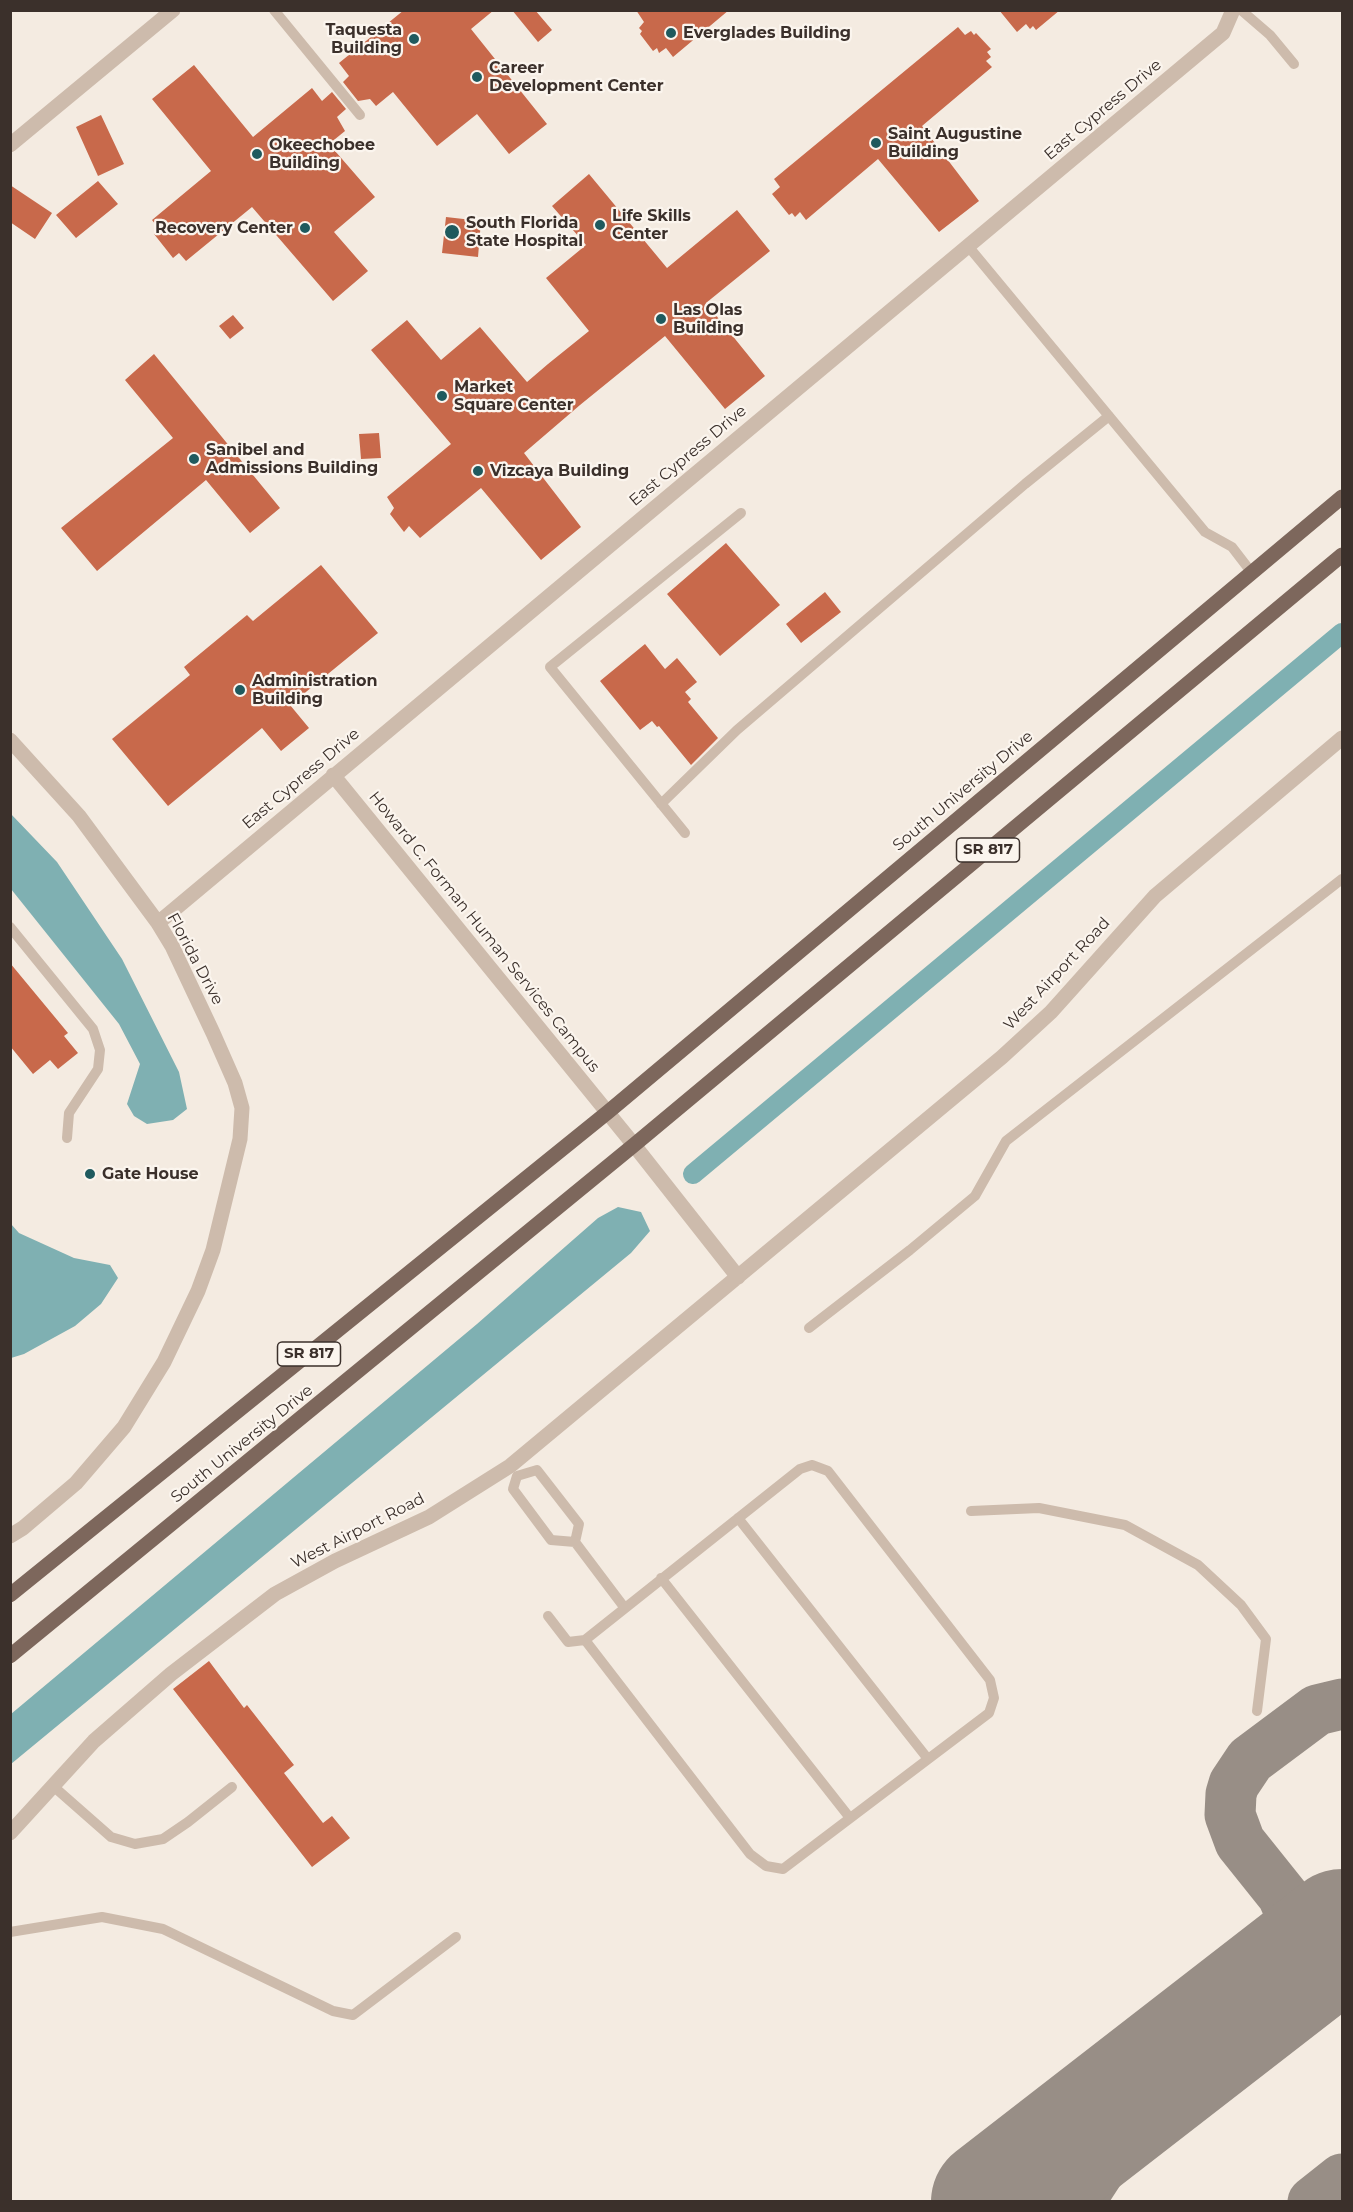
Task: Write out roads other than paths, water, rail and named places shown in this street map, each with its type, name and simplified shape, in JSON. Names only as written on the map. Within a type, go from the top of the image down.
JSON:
[{"type":"main road","name":"South University Drive","points":[[10,1595],[608,1112],[1342,497]]},
{"type":"main road","name":"South University Drive","points":[[10,1656],[634,1145],[1342,555]]},
{"type":"street","points":[[10,146],[173,10]]},
{"type":"street","name":"East Cypress Drive","points":[[158,923],[1223,33],[1233,10]]},
{"type":"street","name":"West Airport Road","points":[[10,1833],[94,1742],[154,1689],[275,1594],[335,1561],[429,1517],[513,1471],[738,1276],[1002,1057],[1051,1011],[1155,896],[1342,738]]},
{"type":"street","name":"Florida Drive","points":[[10,740],[79,816],[158,923],[172,946],[204,1013],[234,1083],[242,1108],[240,1139],[213,1250],[198,1291],[164,1362],[124,1427],[76,1482],[23,1528],[10,1536]]},
{"type":"street","name":"Howard C. Forman Human Services Campus","points":[[333,775],[608,1112]]},
{"type":"street","points":[[608,1112],[738,1276]]},
{"type":"lane","points":[[274,10],[360,115]]},
{"type":"lane","points":[[1241,10],[1270,35],[1294,64]]},
{"type":"lane","points":[[968,246],[1205,532],[1232,547],[1252,573]]},
{"type":"lane","points":[[661,804],[737,730],[1025,484],[1109,417]]},
{"type":"lane","points":[[685,833],[550,667],[741,513]]},
{"type":"lane","points":[[809,1328],[910,1250],[975,1196],[1006,1141],[1342,879]]},
{"type":"lane","points":[[10,927],[93,1029],[100,1050],[98,1069],[69,1113],[67,1138]]},
{"type":"lane","points":[[548,1616],[568,1642],[585,1640],[800,1468],[812,1465],[828,1471],[990,1680],[993,1698],[989,1713],[783,1869],[766,1866],[750,1854],[585,1640]]},
{"type":"lane","points":[[575,1542],[579,1524],[537,1470],[513,1471],[513,1489],[551,1540],[575,1542],[624,1608]]},
{"type":"lane","points":[[971,1511],[1039,1508],[1125,1525],[1198,1565],[1242,1605],[1266,1639],[1257,1711]]},
{"type":"lane","points":[[738,1518],[928,1759]]},
{"type":"lane","points":[[661,1578],[850,1818]]},
{"type":"lane","points":[[53,1786],[111,1837],[135,1844],[163,1839],[232,1787]]},
{"type":"lane","points":[[10,1932],[102,1917],[163,1929],[333,2011],[353,2015],[456,1937]]},
{"type":"water","points":[[10,813],[57,862],[122,959],[179,1072],[187,1109],[173,1120],[147,1124],[134,1116],[127,1104],[140,1064],[119,1024],[11,889]]},
{"type":"water","points":[[618,1207],[641,1212],[650,1231],[631,1253],[11,1764],[11,1714],[477,1324],[598,1218]]},
{"type":"water","points":[[11,1224],[19,1233],[74,1258],[110,1265],[118,1278],[101,1304],[75,1326],[24,1354],[11,1358]]},
{"type":"waterway","points":[[693,1174],[1342,633]]},
{"type":"place","name":"Everglades Building","points":[[671,33]]},
{"type":"place","name":"Taquesta Building","points":[[414,39]]},
{"type":"place","name":"Career Development Center","points":[[477,77]]},
{"type":"place","name":"Saint Augustine Building","points":[[876,143]]},
{"type":"place","name":"Okeechobee Building","points":[[257,154]]},
{"type":"place","name":"Life Skills Center","points":[[600,225]]},
{"type":"place","name":"Recovery Center","points":[[305,228]]},
{"type":"place","name":"South Florida State Hospital","points":[[452,232]]},
{"type":"place","name":"Las Olas Building","points":[[661,319]]},
{"type":"place","name":"Market Square Center","points":[[442,396]]},
{"type":"place","name":"Sanibel and Admissions Building","points":[[194,459]]},
{"type":"place","name":"Vizcaya Building","points":[[478,471]]},
{"type":"place","name":"Administration Building","points":[[240,690]]},
{"type":"place","name":"Gate House","points":[[90,1174]]}]
